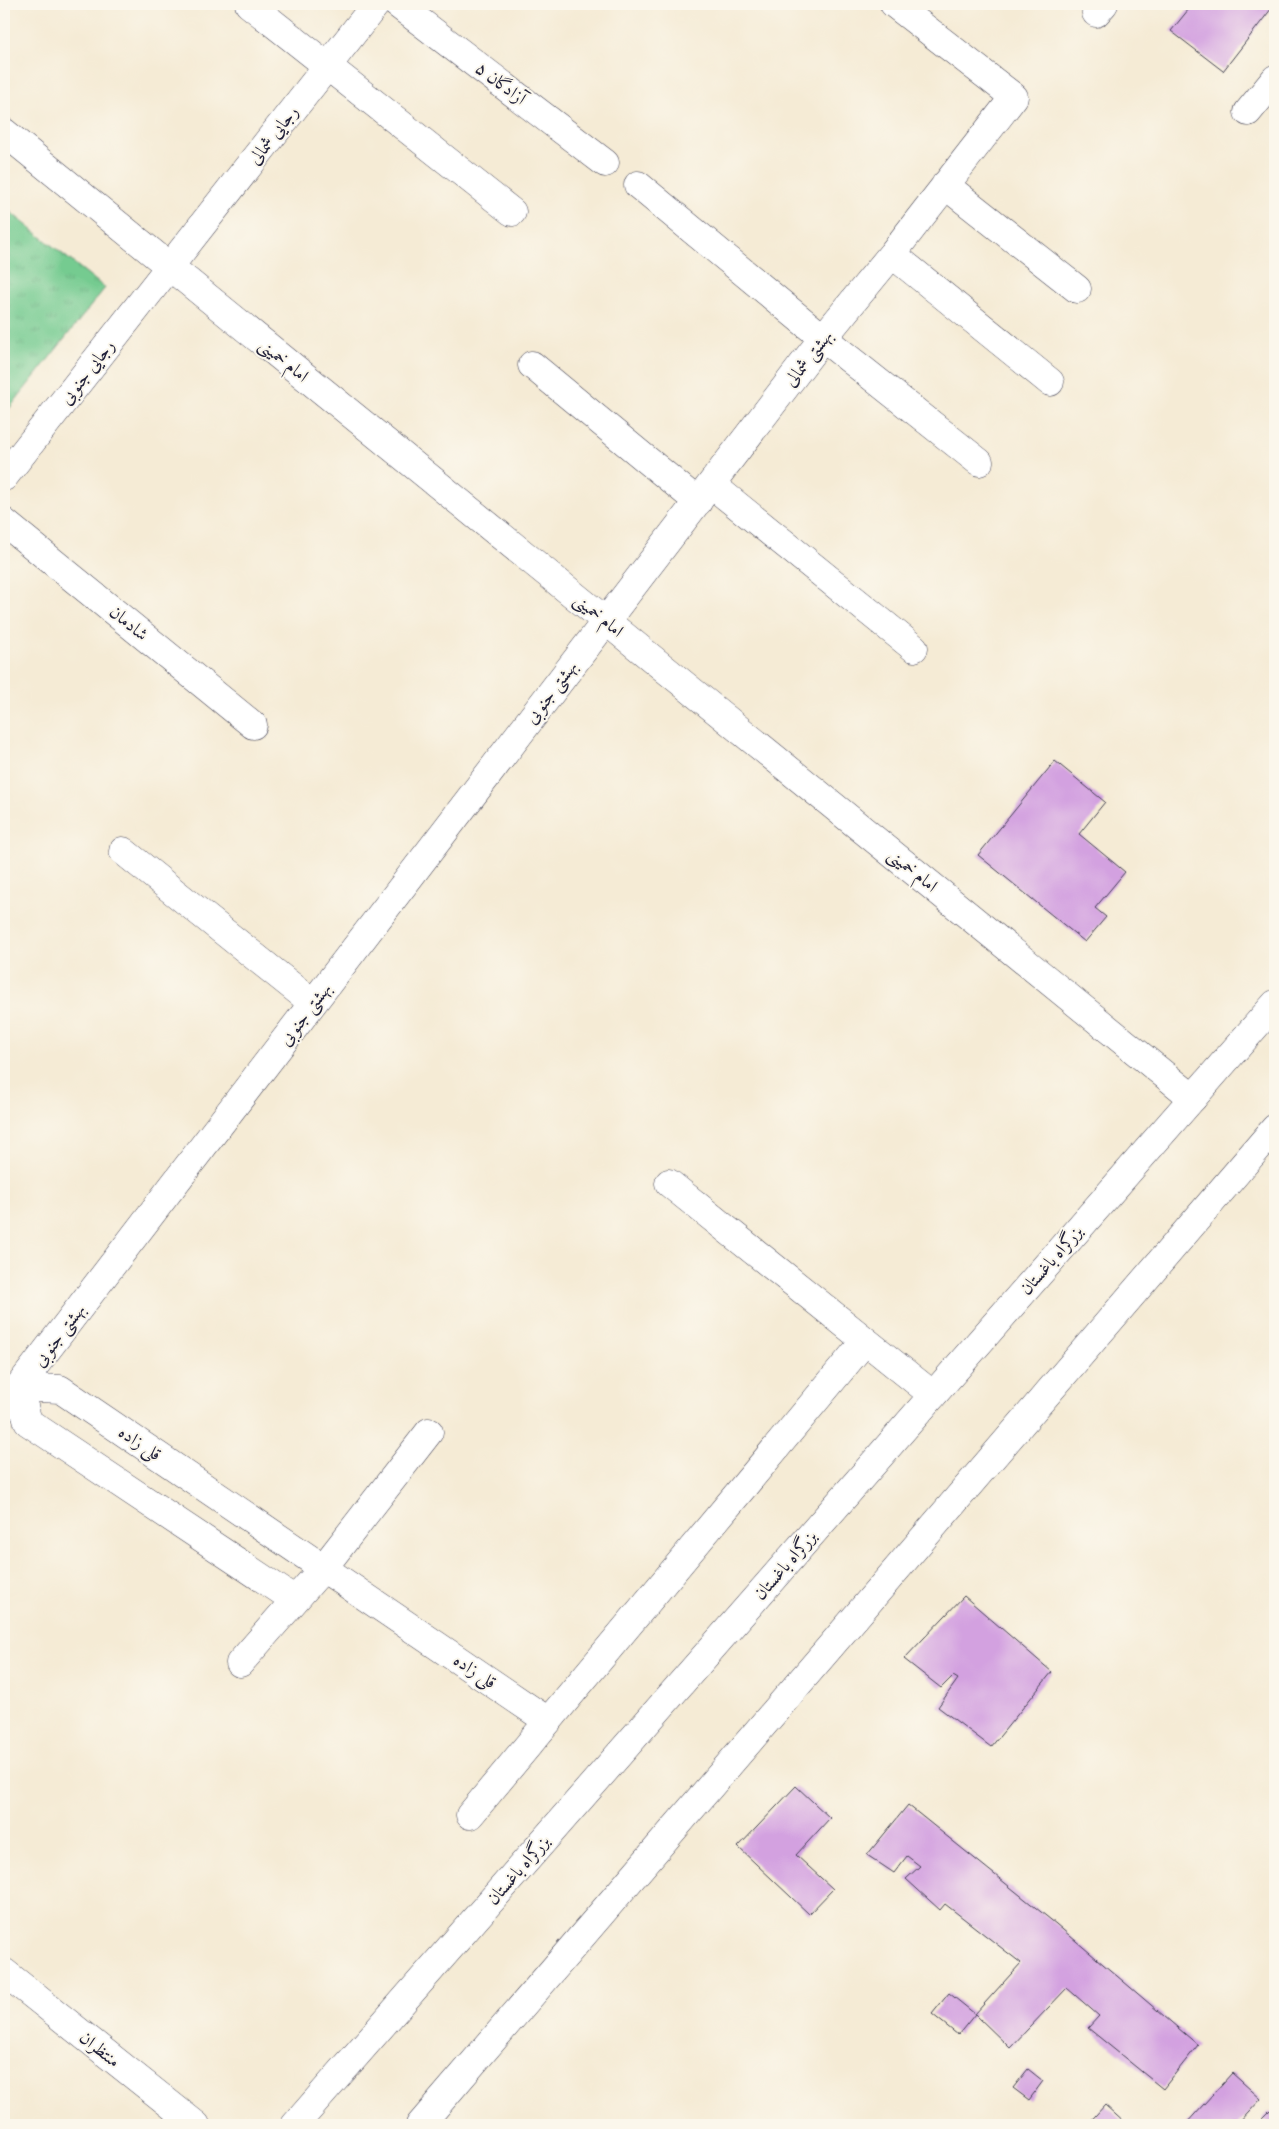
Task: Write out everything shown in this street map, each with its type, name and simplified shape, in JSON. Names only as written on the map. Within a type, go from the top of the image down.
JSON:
[{"type":"main road","points":[[249,4],[512,212]]},
{"type":"main road","name":"رجایی شمالی","points":[[170,267],[376,4]]},
{"type":"main road","name":"آزادگان ۵","points":[[397,4],[605,163]]},
{"type":"main road","name":"بهشتی شمالی","points":[[605,621],[823,338],[892,254],[1014,97],[894,4]]},
{"type":"main road","points":[[1248,112],[1275,79]]},
{"type":"main road","name":"امام خمینی","points":[[4,132],[1193,1098]]},
{"type":"main road","points":[[638,185],[823,338],[980,462]]},
{"type":"main road","points":[[945,185],[1077,290]]},
{"type":"main road","points":[[892,254],[1050,382]]},
{"type":"main road","name":"رجایی جنوبی","points":[[4,478],[170,267]]},
{"type":"main road","points":[[532,365],[914,648]]},
{"type":"main road","name":"شادمان","points":[[4,522],[253,725]]},
{"type":"main road","name":"بهشتی جنوبی","points":[[8,1400],[605,621]]},
{"type":"main road","points":[[123,851],[313,1003]]},
{"type":"main road","name":"بزرگراه باغستان","points":[[295,2125],[1275,1004]]},
{"type":"main road","points":[[420,2125],[1275,1128]]},
{"type":"main road","points":[[669,1182],[933,1395]]},
{"type":"main road","points":[[470,1815],[865,1340]]},
{"type":"main road","name":"قلی زاده","points":[[8,1400],[60,1390],[324,1567],[548,1721]]},
{"type":"main road","points":[[8,1400],[28,1422],[295,1600]]},
{"type":"main road","points":[[240,1663],[324,1567],[429,1432]]},
{"type":"main road","name":"منتظران","points":[[4,1972],[196,2125]]},
{"type":"green space","points":[[4,207],[105,288],[4,415]]},
{"type":"building","points":[[1193,4],[1275,4],[1223,71],[1171,31]]},
{"type":"building","points":[[1055,761],[1105,802],[1079,834],[1125,872],[1095,908],[1106,917],[1085,942],[978,855]]},
{"type":"building","points":[[964,1596],[1052,1672],[991,1747],[938,1707],[958,1679],[953,1676],[941,1688],[904,1659]]},
{"type":"building","points":[[796,1786],[830,1818],[796,1855],[833,1889],[809,1914],[738,1847]]},
{"type":"building","points":[[908,1805],[1056,1924],[1198,2045],[1163,2089],[1088,2028],[1099,2016],[1067,1988],[1010,2048],[975,2014],[1021,1963],[945,1904],[940,1910],[906,1879],[920,1866],[907,1856],[894,1873],[867,1855]]},
{"type":"building","points":[[949,1993],[975,2014],[958,2035],[932,2014]]},
{"type":"building","points":[[1028,2069],[1043,2081],[1029,2100],[1013,2088]]},
{"type":"building","points":[[1232,2073],[1261,2099],[1237,2125],[1185,2125]]},
{"type":"building","points":[[1105,2105],[1127,2125],[1087,2125]]},
{"type":"building","points":[[1270,2110],[1275,2115],[1275,2125],[1270,2125],[1262,2118]]}]
